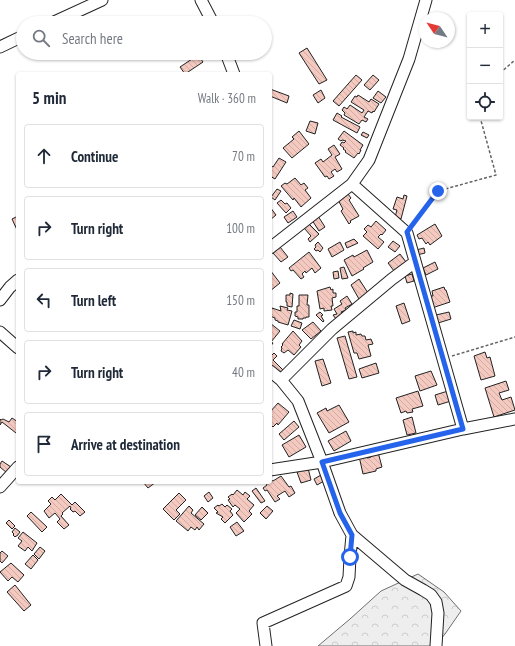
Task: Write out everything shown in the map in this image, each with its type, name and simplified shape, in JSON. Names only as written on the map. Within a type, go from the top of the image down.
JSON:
[{"type":"street","points":[[67,16],[102,0]]},
{"type":"street","points":[[202,0],[210,16]]},
{"type":"street","points":[[272,246],[352,184],[369,160],[409,59],[426,0]]},
{"type":"street","points":[[0,47],[16,39]]},
{"type":"street","points":[[229,60],[233,72]]},
{"type":"street","points":[[352,184],[407,232],[442,360],[463,429]]},
{"type":"street","points":[[281,380],[332,329],[392,279],[415,262]]},
{"type":"street","points":[[0,300],[16,282]]},
{"type":"street","points":[[0,332],[16,346]]},
{"type":"street","points":[[272,373],[281,380],[298,401],[340,513],[352,535],[405,580],[431,595],[436,602],[438,613],[436,646]]},
{"type":"street","points":[[272,470],[322,462],[463,429],[515,419]]},
{"type":"street","points":[[0,486],[16,469]]},
{"type":"street","points":[[266,646],[263,623],[346,586],[349,577],[352,535]]},
{"type":"path","points":[[503,70],[515,60]]},
{"type":"path","points":[[407,232],[438,191],[496,175],[481,120]]},
{"type":"path","points":[[442,360],[453,355],[515,337]]},
{"type":"green space","points":[[418,574],[444,592],[461,611],[435,646],[318,646],[381,591]]},
{"type":"building","points":[[307,48],[327,80],[319,84],[299,53]]},
{"type":"building","points":[[190,60],[202,60],[203,62],[188,72],[184,72],[180,67]]},
{"type":"building","points":[[356,75],[362,80],[339,106],[333,101]]},
{"type":"building","points":[[373,75],[379,80],[370,90],[364,85]]},
{"type":"building","points":[[272,90],[289,96],[287,103],[272,97]]},
{"type":"building","points":[[321,90],[325,98],[318,103],[313,95]]},
{"type":"building","points":[[378,91],[386,97],[381,103],[373,98]]},
{"type":"building","points":[[358,95],[369,102],[371,99],[379,104],[374,112],[373,111],[372,113],[368,111],[364,117],[368,119],[366,122],[362,120],[359,124],[344,115],[345,113],[342,110],[344,107],[347,109],[350,105],[362,113],[364,110],[351,102],[355,96],[357,97]]},
{"type":"building","points":[[337,113],[342,116],[341,117],[360,127],[357,133],[333,120]]},
{"type":"building","points":[[310,121],[318,123],[315,134],[306,131]]},
{"type":"building","points":[[299,131],[309,144],[292,158],[283,148],[294,139],[292,137]]},
{"type":"building","points":[[344,131],[363,145],[359,154],[358,153],[354,158],[345,152],[346,151],[343,149],[344,148],[340,145],[342,142],[344,143],[346,141],[341,141],[338,139]]},
{"type":"building","points":[[363,132],[369,135],[367,138],[361,135]]},
{"type":"building","points":[[334,145],[340,154],[335,157],[342,169],[337,172],[335,169],[331,172],[334,176],[329,179],[327,176],[325,177],[315,163],[321,159],[323,162],[332,155],[328,149]]},
{"type":"building","points":[[279,158],[286,162],[275,179],[272,177],[272,166]]},
{"type":"building","points":[[295,178],[301,185],[304,183],[308,188],[305,190],[311,198],[301,207],[281,186],[285,183],[287,184]]},
{"type":"building","points":[[277,189],[281,191],[275,200],[272,196]]},
{"type":"building","points":[[348,194],[351,198],[349,200],[359,216],[350,221],[351,222],[349,224],[341,211],[343,209],[338,200]]},
{"type":"building","points":[[404,195],[407,196],[401,219],[395,217],[397,210],[393,209],[397,197],[403,199]]},
{"type":"building","points":[[281,200],[285,204],[287,203],[291,208],[286,213],[277,203]]},
{"type":"building","points":[[272,210],[276,215],[272,218]]},
{"type":"building","points":[[293,211],[297,217],[288,223],[284,217]]},
{"type":"building","points":[[318,216],[325,227],[319,231],[312,220]]},
{"type":"building","points":[[16,217],[16,228],[12,219]]},
{"type":"building","points":[[376,221],[386,230],[378,237],[384,242],[378,249],[363,236],[367,232],[364,229],[368,225],[371,227]]},
{"type":"building","points":[[309,224],[319,234],[310,242],[308,239],[311,236],[304,228]]},
{"type":"building","points":[[435,224],[442,236],[430,245],[428,242],[426,244],[422,238],[419,239],[417,235]]},
{"type":"building","points":[[354,239],[358,243],[347,248],[345,243]]},
{"type":"building","points":[[393,241],[400,246],[395,252],[388,247]]},
{"type":"building","points":[[318,242],[323,248],[320,252],[314,249]]},
{"type":"building","points":[[340,242],[344,250],[332,257],[328,249]]},
{"type":"building","points":[[280,247],[288,257],[281,262],[273,253]]},
{"type":"building","points":[[424,248],[425,253],[417,255],[416,250]]},
{"type":"building","points":[[367,250],[373,262],[352,276],[344,260],[353,255],[354,257]]},
{"type":"building","points":[[309,252],[321,268],[315,273],[312,268],[306,273],[305,271],[302,274],[304,277],[301,279],[293,270],[291,271],[289,268]]},
{"type":"building","points":[[400,254],[406,262],[394,271],[388,263]]},
{"type":"building","points":[[435,262],[438,269],[426,275],[423,268]]},
{"type":"building","points":[[344,267],[348,278],[342,279],[340,268]]},
{"type":"building","points":[[338,271],[339,278],[334,279],[333,272]]},
{"type":"building","points":[[272,273],[280,283],[272,289]]},
{"type":"building","points":[[412,274],[414,281],[407,283],[405,276]]},
{"type":"building","points":[[359,279],[368,293],[359,299],[351,285]]},
{"type":"building","points":[[330,287],[331,290],[333,289],[333,293],[336,293],[336,297],[332,298],[332,310],[324,311],[324,308],[320,309],[317,291]]},
{"type":"building","points":[[444,287],[450,302],[432,308],[430,296],[433,296],[432,291]]},
{"type":"building","points":[[290,293],[293,294],[292,307],[287,306],[286,302],[286,295],[290,295]]},
{"type":"building","points":[[299,295],[308,295],[307,305],[309,305],[309,317],[303,319],[298,319],[298,317],[295,316],[297,306],[299,306]]},
{"type":"building","points":[[347,296],[352,304],[345,308],[346,310],[341,312],[342,314],[336,319],[333,315],[337,314],[334,309],[342,304],[340,301]]},
{"type":"building","points":[[404,303],[410,321],[402,324],[396,306]]},
{"type":"building","points":[[280,306],[288,308],[287,310],[292,311],[288,325],[278,322],[272,317],[272,308],[281,311]]},
{"type":"building","points":[[320,312],[323,315],[321,316],[324,321],[323,322],[316,315]]},
{"type":"building","points":[[449,312],[451,319],[438,323],[436,315]]},
{"type":"building","points":[[294,320],[302,323],[300,329],[291,326]]},
{"type":"building","points":[[313,322],[321,331],[311,339],[302,330]]},
{"type":"building","points":[[272,325],[280,331],[272,341]]},
{"type":"building","points":[[293,331],[302,341],[299,345],[301,347],[294,355],[288,350],[284,353],[281,351],[282,344]]},
{"type":"building","points":[[353,331],[353,333],[356,332],[356,335],[361,334],[362,336],[365,336],[366,340],[371,339],[373,344],[368,345],[371,356],[359,359],[357,353],[354,353],[348,332]]},
{"type":"building","points":[[345,336],[357,377],[349,379],[337,338]]},
{"type":"building","points":[[485,352],[487,358],[490,357],[495,376],[481,380],[474,356]]},
{"type":"building","points":[[274,353],[277,356],[273,360],[283,370],[278,376],[272,370],[272,355]]},
{"type":"building","points":[[323,359],[331,383],[322,386],[315,361]]},
{"type":"building","points":[[376,363],[379,373],[362,378],[359,369]]},
{"type":"building","points":[[431,371],[437,385],[420,391],[415,376]]},
{"type":"building","points":[[506,381],[509,390],[499,393],[502,400],[511,397],[515,410],[494,417],[485,388]]},
{"type":"building","points":[[418,391],[423,406],[412,409],[413,412],[407,413],[406,411],[401,413],[396,398]]},
{"type":"building","points":[[448,391],[451,401],[438,405],[435,395]]},
{"type":"building","points":[[278,403],[289,412],[278,425],[277,423],[273,427],[272,426],[272,410]]},
{"type":"building","points":[[339,405],[349,422],[329,433],[317,413],[326,408],[327,411]]},
{"type":"building","points":[[412,417],[416,433],[407,435],[403,420]]},
{"type":"building","points":[[12,418],[16,421],[16,433],[2,422],[0,425],[0,419],[9,422]]},
{"type":"building","points":[[294,421],[299,427],[284,440],[279,434]]},
{"type":"building","points":[[346,431],[351,441],[334,451],[328,441]]},
{"type":"building","points":[[299,435],[306,447],[289,457],[282,445]]},
{"type":"building","points":[[378,452],[382,467],[376,469],[376,471],[363,474],[359,456],[366,455],[367,458],[371,457],[370,454]]},
{"type":"building","points":[[2,461],[11,467],[7,473],[0,467]]},
{"type":"building","points":[[308,468],[311,480],[301,483],[297,472]]},
{"type":"building","points":[[321,475],[324,481],[317,485],[314,479]]},
{"type":"building","points":[[281,476],[289,487],[291,486],[295,493],[289,497],[285,491],[277,496],[280,499],[275,502],[267,490],[265,491],[263,488],[266,484],[272,484],[273,481]]},
{"type":"building","points":[[145,484],[153,484],[148,488]]},
{"type":"building","points":[[256,488],[265,501],[261,503],[252,491]]},
{"type":"building","points":[[237,490],[243,495],[245,492],[250,496],[247,499],[254,505],[249,511],[252,514],[244,522],[236,513],[240,509],[235,505],[233,507],[228,500],[230,499],[228,497],[232,494],[233,495]]},
{"type":"building","points":[[209,492],[213,498],[208,502],[204,496]]},
{"type":"building","points":[[179,493],[186,500],[176,510],[180,514],[174,520],[163,509]]},
{"type":"building","points":[[61,494],[72,505],[75,502],[85,512],[80,516],[75,511],[73,512],[70,509],[70,506],[62,513],[63,514],[61,516],[69,525],[64,529],[57,522],[60,519],[55,513],[49,518],[44,511],[51,504],[48,501],[52,497],[55,500]]},
{"type":"building","points":[[222,504],[225,507],[227,505],[232,509],[230,511],[233,515],[225,523],[221,519],[223,517],[216,513],[218,512],[214,508]]},
{"type":"building","points":[[189,506],[193,510],[191,513],[204,524],[199,530],[197,527],[195,530],[191,527],[188,531],[176,521]]},
{"type":"building","points":[[267,506],[273,511],[266,519],[260,513]]},
{"type":"building","points":[[202,507],[208,513],[201,520],[195,515]]},
{"type":"building","points":[[31,512],[47,527],[42,532],[27,516]]},
{"type":"building","points":[[9,520],[15,526],[12,529],[6,523]]},
{"type":"building","points":[[237,522],[244,531],[236,536],[230,527]]},
{"type":"building","points":[[15,528],[20,532],[15,537],[12,532]]},
{"type":"building","points":[[23,532],[37,543],[32,551],[28,547],[25,551],[18,546],[22,541],[18,538]]},
{"type":"building","points":[[40,547],[45,551],[39,559],[34,554]]},
{"type":"building","points":[[2,551],[8,556],[2,563],[0,561],[0,553]]},
{"type":"building","points":[[33,555],[38,560],[31,569],[25,564]]},
{"type":"building","points":[[11,563],[24,575],[18,582],[12,577],[8,581],[0,572]]},
{"type":"building","points":[[15,585],[31,605],[24,611],[7,592]]},
{"type":"route","points":[[350,557],[352,535],[340,513],[322,462],[463,429],[442,360],[407,232],[438,191]]}]
